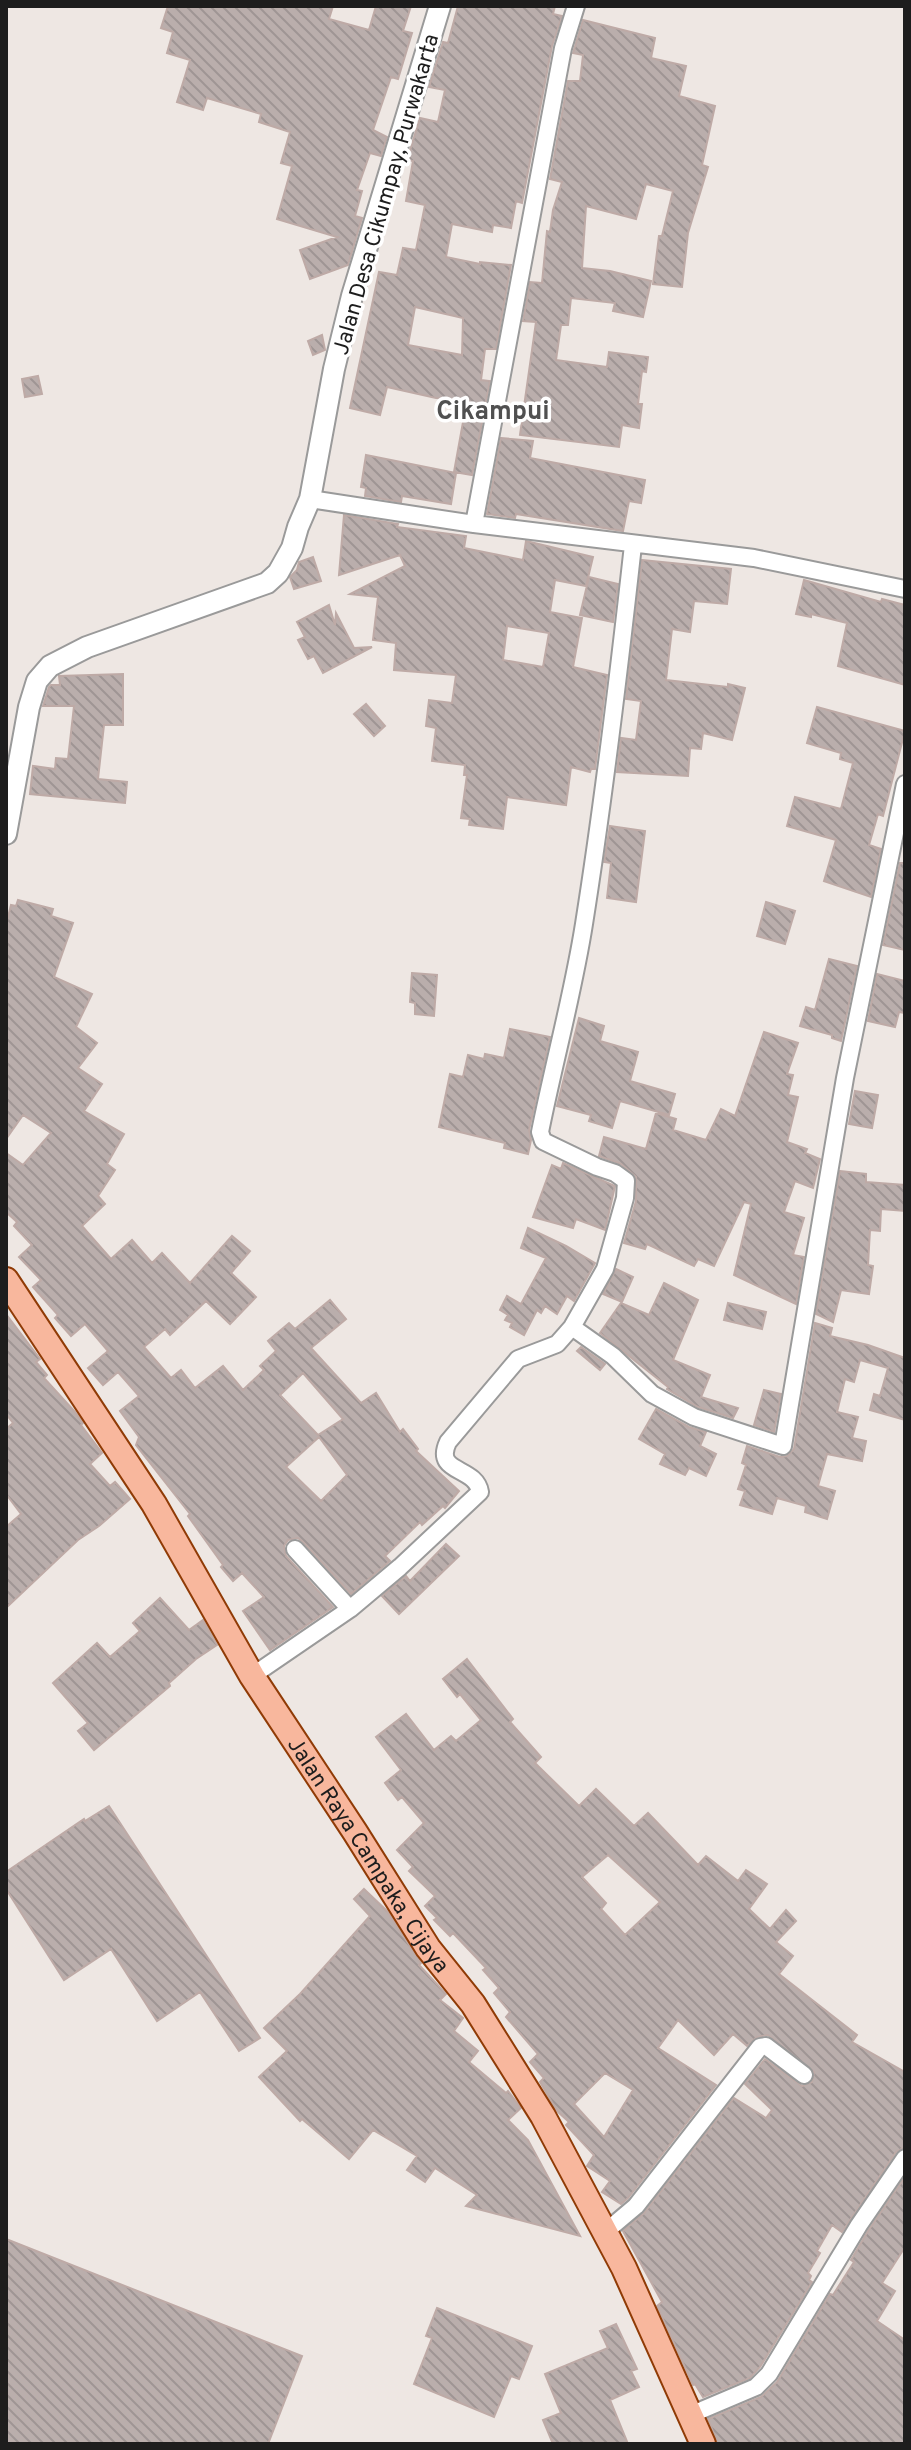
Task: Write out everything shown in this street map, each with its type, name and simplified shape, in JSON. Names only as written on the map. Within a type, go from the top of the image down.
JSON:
[{"type":"main road","name":"Jalan Raya Campaka, Cijaya","points":[[6,1280],[154,1504],[252,1676],[428,1948],[473,2004],[550,2129],[624,2268],[703,2444]]},
{"type":"street","name":"Jalan Desa Cikumpay, Purwakarta","points":[[6,834],[29,707],[37,681],[50,666],[87,647],[267,583],[278,573],[292,548],[310,499],[334,369],[352,296],[440,6]]},
{"type":"street","points":[[474,524],[563,48],[576,6]]},
{"type":"street","points":[[310,499],[474,524],[754,558],[905,589]]},
{"type":"street","points":[[252,1676],[350,1609],[480,1492],[480,1486],[474,1480],[445,1461],[443,1455],[448,1442],[518,1359],[557,1344],[572,1327],[605,1269],[625,1198],[626,1181],[615,1173],[543,1141],[540,1132],[584,924],[609,751],[633,545]]},
{"type":"street","points":[[572,1327],[613,1356],[652,1394],[694,1417],[783,1446],[845,1078],[905,784]]},
{"type":"street","points":[[295,1549],[350,1609]]},
{"type":"street","points":[[604,2233],[636,2206],[760,2047],[766,2046],[804,2075]]},
{"type":"street","points":[[690,2415],[756,2387],[769,2374],[859,2225],[905,2158]]},
{"type":"building","points":[[168,6],[333,6],[329,19],[369,30],[376,6],[411,6],[403,31],[412,33],[398,79],[391,77],[373,130],[387,137],[381,156],[370,153],[357,190],[362,191],[355,216],[362,218],[348,265],[310,279],[300,250],[337,237],[277,219],[292,166],[281,163],[290,132],[259,122],[261,114],[207,98],[203,110],[177,102],[190,60],[167,53],[173,32],[161,28]]},
{"type":"building","points":[[458,6],[555,6],[553,14],[562,16],[552,46],[522,203],[516,201],[511,228],[493,225],[492,232],[452,224],[446,257],[480,264],[511,265],[496,349],[485,349],[481,380],[490,381],[472,475],[454,472],[467,400],[436,398],[387,387],[380,415],[350,408],[379,272],[397,275],[403,248],[416,250],[425,205],[406,201],[413,161],[407,160],[420,118],[438,122],[445,90],[429,87],[443,42],[448,43]],"holes":[[[415,307],[463,318],[462,355],[408,345]]]},
{"type":"building","points":[[583,20],[655,38],[651,58],[686,66],[679,96],[715,106],[702,165],[708,167],[688,233],[682,287],[653,284],[659,236],[662,236],[673,191],[646,184],[636,219],[586,206],[582,268],[651,281],[643,317],[613,311],[615,303],[571,298],[568,325],[561,325],[556,360],[607,367],[609,352],[648,357],[646,372],[642,371],[639,428],[622,425],[619,447],[520,435],[536,322],[523,321],[530,282],[542,283],[547,231],[550,232],[562,182],[550,179],[568,81],[580,81],[583,55],[573,53]]},
{"type":"building","points":[[322,335],[325,350],[313,355],[308,341]]},
{"type":"building","points":[[38,376],[42,394],[25,397],[22,379]]},
{"type":"building","points":[[501,438],[533,441],[530,458],[645,480],[641,503],[629,501],[623,531],[516,514],[515,518],[487,514]]},
{"type":"building","points":[[366,455],[456,473],[451,504],[402,496],[401,502],[365,496],[366,488],[361,487]]},
{"type":"building","points":[[344,515],[398,524],[397,527],[466,536],[464,548],[523,560],[526,541],[593,557],[586,586],[555,580],[550,612],[582,618],[573,667],[607,675],[595,769],[590,772],[571,767],[566,805],[507,797],[503,829],[469,825],[470,819],[461,818],[467,775],[464,775],[465,765],[432,761],[436,728],[426,726],[429,700],[452,703],[456,675],[394,670],[396,643],[373,640],[378,597],[350,594],[405,566],[400,555],[339,575]],"holes":[[[507,626],[549,633],[543,667],[503,660]]]},
{"type":"building","points":[[313,557],[321,581],[294,589],[290,577],[297,570],[299,562]]},
{"type":"building","points":[[642,560],[731,569],[727,604],[694,601],[690,632],[672,629],[666,680],[745,688],[732,740],[703,733],[701,749],[690,748],[688,776],[617,772],[621,738],[636,740],[641,701],[626,699]]},
{"type":"building","points":[[589,577],[618,584],[613,622],[580,615]]},
{"type":"building","points":[[804,580],[881,602],[882,599],[905,605],[905,685],[838,666],[847,623],[811,614],[811,617],[796,614]]},
{"type":"building","points":[[329,605],[335,625],[336,613],[354,648],[372,647],[323,673],[314,656],[308,659],[298,640],[305,637],[297,622]]},
{"type":"building","points":[[123,674],[123,725],[104,725],[98,779],[127,782],[125,803],[30,794],[33,766],[55,769],[56,758],[68,759],[74,706],[43,706],[49,687],[60,685],[59,676]]},
{"type":"building","points":[[366,704],[385,726],[374,736],[354,714]]},
{"type":"building","points":[[817,707],[905,731],[883,816],[878,814],[869,845],[881,849],[871,897],[824,881],[836,840],[787,826],[795,797],[841,809],[853,763],[840,759],[841,753],[807,743]]},
{"type":"building","points":[[610,826],[645,831],[636,902],[607,898],[611,863],[604,862]]},
{"type":"building","points":[[900,863],[905,863],[905,950],[883,945]]},
{"type":"building","points":[[18,900],[53,909],[51,916],[73,923],[54,977],[92,994],[76,1027],[97,1043],[78,1068],[102,1084],[84,1111],[124,1134],[107,1164],[115,1170],[98,1196],[105,1204],[82,1226],[111,1259],[132,1240],[152,1263],[162,1253],[190,1283],[232,1236],[250,1251],[231,1273],[256,1297],[230,1324],[206,1301],[170,1335],[165,1329],[144,1347],[171,1378],[181,1370],[195,1388],[223,1366],[243,1390],[264,1370],[260,1366],[276,1351],[268,1341],[289,1323],[295,1329],[330,1300],[346,1319],[311,1348],[361,1403],[376,1393],[400,1432],[403,1429],[418,1449],[416,1451],[459,1491],[445,1508],[443,1506],[422,1525],[420,1522],[385,1556],[390,1561],[351,1594],[303,1542],[298,1538],[288,1540],[284,1546],[286,1556],[333,1607],[270,1650],[243,1611],[264,1597],[242,1573],[233,1581],[221,1567],[223,1565],[188,1516],[190,1514],[136,1445],[139,1437],[120,1411],[139,1396],[118,1372],[103,1385],[88,1368],[108,1351],[85,1324],[71,1336],[55,1318],[58,1315],[33,1287],[41,1280],[19,1257],[32,1245],[14,1226],[17,1222],[6,1212],[6,1153],[23,1165],[51,1133],[23,1115],[6,1139],[6,925],[11,905],[16,906]],"holes":[[[303,1373],[343,1419],[318,1435],[280,1395]],[[319,1437],[347,1475],[321,1501],[286,1467]]]},
{"type":"building","points":[[766,902],[795,911],[785,944],[757,936]]},
{"type":"building","points":[[829,959],[857,966],[841,1041],[832,1038],[832,1035],[800,1026],[806,1007],[815,1010]]},
{"type":"building","points":[[412,973],[437,975],[434,1016],[415,1014],[415,1003],[410,1002]]},
{"type":"building","points":[[877,974],[905,981],[905,1013],[899,1012],[895,1027],[868,1021]]},
{"type":"building","points":[[579,1018],[604,1026],[600,1041],[638,1052],[630,1081],[675,1094],[669,1115],[620,1101],[612,1128],[589,1121],[591,1115],[557,1106]]},
{"type":"building","points":[[510,1029],[550,1037],[529,1130],[531,1140],[528,1154],[504,1148],[505,1143],[439,1127],[450,1074],[463,1077],[468,1055],[484,1059],[485,1054],[504,1058]]},
{"type":"building","points":[[764,1032],[798,1043],[787,1074],[793,1075],[788,1095],[798,1097],[787,1142],[807,1149],[805,1153],[820,1159],[813,1188],[795,1181],[784,1212],[804,1218],[793,1255],[804,1257],[796,1304],[734,1275],[751,1204],[744,1202],[714,1266],[698,1259],[694,1266],[647,1244],[645,1249],[624,1243],[636,1201],[636,1177],[621,1164],[599,1156],[604,1137],[646,1149],[656,1113],[676,1119],[673,1130],[706,1140],[721,1109],[735,1116]]},
{"type":"building","points":[[855,1091],[878,1095],[872,1128],[849,1124]]},
{"type":"building","points":[[563,1163],[615,1186],[605,1230],[576,1219],[573,1228],[533,1217],[552,1165],[561,1169]]},
{"type":"building","points":[[840,1171],[866,1174],[866,1182],[905,1185],[905,1211],[881,1209],[880,1231],[870,1230],[868,1265],[873,1266],[869,1294],[841,1290],[833,1322],[816,1314]]},
{"type":"building","points":[[528,1228],[595,1263],[574,1301],[567,1296],[557,1314],[545,1306],[541,1313],[537,1310],[524,1335],[510,1327],[512,1323],[505,1320],[508,1315],[500,1310],[507,1296],[521,1304],[546,1258],[521,1248]]},
{"type":"building","points":[[616,1269],[633,1277],[622,1302],[603,1294]]},
{"type":"building","points":[[664,1283],[698,1300],[673,1360],[710,1375],[701,1397],[738,1408],[733,1418],[698,1407],[667,1389],[600,1333],[621,1303],[649,1315]]},
{"type":"building","points":[[728,1303],[766,1312],[762,1329],[724,1320]]},
{"type":"building","points":[[6,1314],[40,1359],[36,1362],[47,1375],[44,1378],[75,1412],[102,1453],[90,1464],[110,1486],[115,1482],[130,1499],[78,1540],[6,1608],[6,1527],[21,1514],[6,1494],[6,1429],[13,1423],[6,1414]]},
{"type":"building","points":[[815,1323],[832,1328],[830,1336],[905,1358],[905,1420],[870,1410],[874,1394],[880,1396],[888,1368],[860,1360],[854,1382],[845,1379],[837,1412],[858,1417],[852,1438],[866,1441],[862,1461],[827,1454],[818,1486],[835,1491],[827,1519],[805,1512],[806,1506],[777,1498],[772,1514],[740,1505],[745,1491],[738,1489],[746,1465],[742,1463],[747,1446],[780,1457],[787,1456],[794,1449]]},
{"type":"building","points":[[581,1347],[605,1364],[600,1370],[577,1351]]},
{"type":"building","points":[[764,1390],[781,1394],[774,1432],[754,1425]]},
{"type":"building","points":[[656,1409],[689,1427],[706,1432],[700,1446],[716,1454],[706,1476],[689,1468],[685,1475],[660,1464],[665,1454],[639,1439]]},
{"type":"building","points":[[446,1544],[459,1556],[399,1614],[382,1596],[406,1576],[410,1581]]},
{"type":"building","points":[[160,1598],[189,1630],[203,1620],[217,1645],[196,1659],[169,1683],[170,1686],[94,1750],[78,1731],[88,1723],[53,1683],[97,1643],[110,1657],[140,1631],[133,1623]]},
{"type":"building","points":[[467,1659],[513,1719],[510,1722],[541,1757],[535,1763],[579,1806],[596,1789],[634,1826],[648,1813],[698,1865],[706,1856],[738,1881],[746,1870],[767,1884],[749,1909],[770,1929],[786,1910],[796,1921],[776,1942],[793,1956],[779,1974],[857,2035],[852,2042],[905,2072],[905,2147],[896,2152],[842,2232],[832,2225],[808,2273],[812,2282],[760,2367],[750,2378],[703,2397],[693,2385],[657,2306],[662,2302],[623,2231],[644,2213],[734,2098],[766,2118],[772,2110],[745,2084],[765,2059],[802,2086],[812,2082],[814,2072],[768,2035],[757,2037],[747,2046],[733,2034],[714,2055],[678,2020],[658,2048],[716,2085],[628,2198],[621,2204],[602,2192],[610,2181],[587,2166],[594,2155],[566,2125],[569,2122],[557,2111],[540,2082],[544,2078],[530,2062],[538,2054],[506,2017],[510,2012],[494,1993],[499,1988],[483,1970],[486,1968],[453,1933],[450,1936],[434,1920],[437,1918],[425,1906],[435,1896],[409,1871],[413,1867],[397,1850],[424,1823],[402,1797],[398,1800],[385,1783],[401,1770],[376,1737],[406,1714],[434,1750],[451,1736],[456,1741],[481,1720],[443,1679]],"holes":[[[608,1855],[660,1902],[625,1935],[601,1909],[606,1903],[582,1877]],[[605,2073],[633,2090],[604,2137],[574,2104]]]},
{"type":"building","points":[[109,1806],[260,2038],[239,2051],[200,1992],[157,2021],[111,1949],[64,1980],[6,1889],[6,1872],[84,1819]]},
{"type":"building","points":[[364,1889],[387,1911],[421,1963],[419,1965],[446,1994],[440,2000],[463,2018],[454,2031],[478,2051],[469,2062],[506,2093],[508,2091],[521,2108],[508,2120],[528,2140],[580,2236],[466,2206],[477,2195],[435,2168],[425,2182],[407,2170],[417,2156],[373,2130],[349,2159],[302,2119],[300,2121],[259,2077],[287,2051],[264,2028],[300,1994],[370,1916],[354,1899]]},
{"type":"building","points":[[905,2177],[905,2247],[882,2283],[895,2291],[877,2321],[905,2340],[905,2444],[718,2444],[708,2419],[761,2397],[777,2382],[830,2294],[833,2295],[854,2262],[851,2260],[868,2231]]},
{"type":"building","points":[[6,2239],[302,2356],[268,2444],[6,2444]]},
{"type":"building","points":[[437,2308],[532,2346],[519,2379],[511,2376],[494,2417],[414,2384],[432,2338],[426,2336]]},
{"type":"building","points":[[616,2324],[637,2369],[631,2371],[639,2387],[610,2400],[628,2444],[553,2444],[543,2420],[561,2413],[545,2374],[608,2348],[600,2331]]},
{"type":"district","name":"Cikampui","points":[[493,410]]}]
